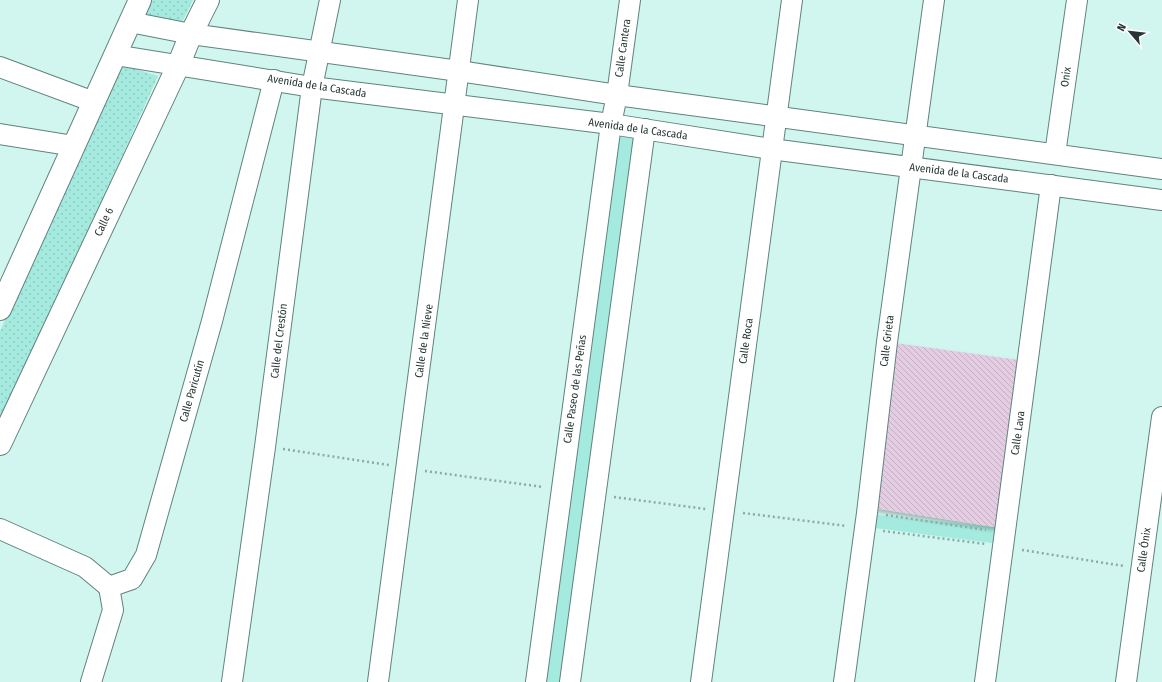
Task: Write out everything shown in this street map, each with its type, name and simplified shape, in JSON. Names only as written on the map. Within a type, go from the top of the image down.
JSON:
[{"type":"main road","points":[[2,298],[94,102],[122,56],[136,23],[140,0]]},
{"type":"main road","name":"Calle 6","points":[[0,444],[208,0]]},
{"type":"street","name":"Calle del Crestón","points":[[232,682],[266,447],[312,87],[330,0]]},
{"type":"street","name":"Calle de la Nieve","points":[[378,682],[468,0]]},
{"type":"street","name":"Calle Cantera","points":[[617,96],[630,0]]},
{"type":"street","name":"Calle Roca","points":[[701,682],[792,0]]},
{"type":"street","name":"Calle Grieta","points":[[844,682],[866,520],[887,342],[934,0]]},
{"type":"street","name":"Onix","points":[[1055,154],[1077,0]]},
{"type":"street","points":[[136,23],[191,34],[459,71],[617,96],[1162,169]]},
{"type":"street","name":"Avenida de la Cascada","points":[[122,56],[312,87],[611,124],[772,149],[1162,200]]},
{"type":"street","points":[[0,67],[94,102]]},
{"type":"street","name":"Calle Paricutín","points":[[109,587],[132,579],[146,555],[212,321],[274,80]]},
{"type":"street","name":"Calle Paseo de las Peñas","points":[[536,682],[611,124],[617,96]]},
{"type":"street","points":[[570,682],[645,129]]},
{"type":"street","points":[[0,134],[54,144],[74,146]]},
{"type":"street","name":"Calle Lava","points":[[985,682],[1051,185]]},
{"type":"street","name":"Calle Ónix","points":[[1126,682],[1162,418]]},
{"type":"street","points":[[0,528],[85,567],[109,587],[113,610],[90,682]]},
{"type":"path","points":[[266,447],[562,490]]},
{"type":"path","points":[[596,495],[723,511],[866,520],[1004,540],[1141,569]]},
{"type":"path","points":[[866,520],[1004,540]]},
{"type":"green space","points":[[152,0],[193,0],[182,22],[145,17]]},
{"type":"green space","points":[[122,65],[158,76],[0,427],[0,331]]},
{"type":"green space","points":[[615,127],[638,129],[566,682],[541,682]]},
{"type":"green space","points":[[868,514],[1002,528],[1000,544],[867,527]]},
{"type":"building","points":[[895,343],[1019,360],[1002,528],[873,508]]}]
